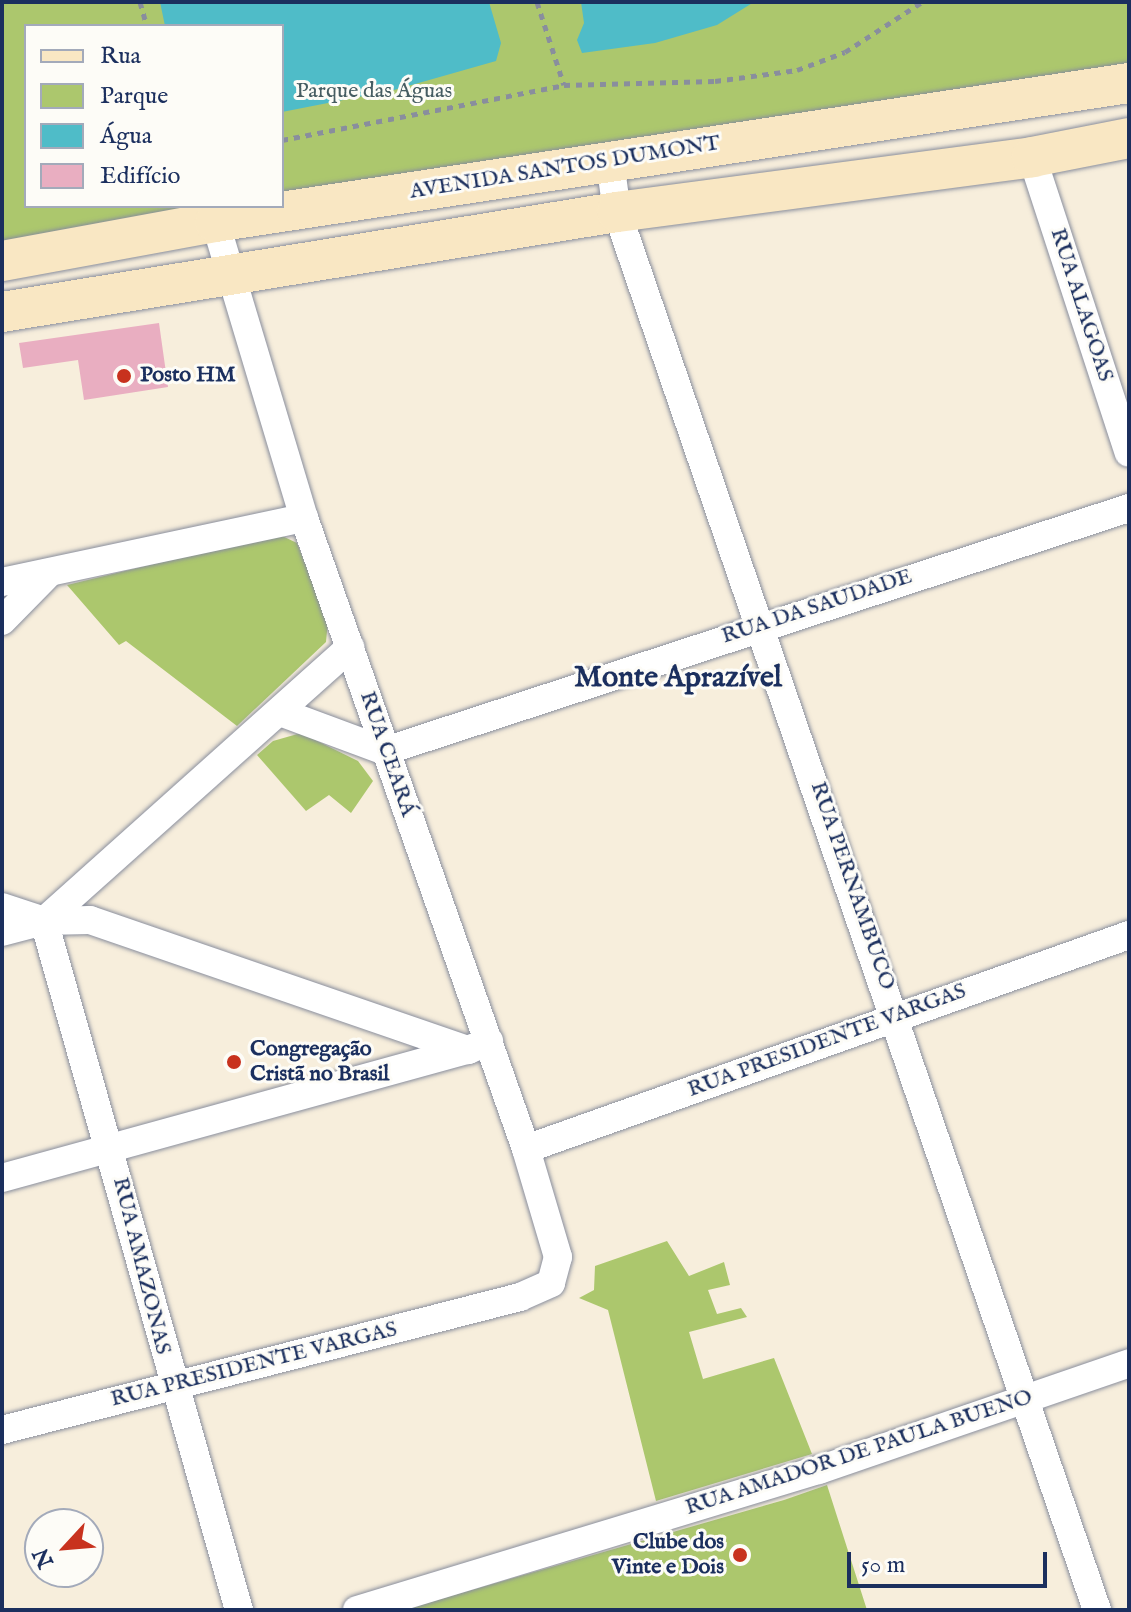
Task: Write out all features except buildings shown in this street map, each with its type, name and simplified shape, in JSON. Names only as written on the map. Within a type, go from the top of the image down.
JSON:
[{"type":"street","name":"AVENIDA SANTOS DUMONT","points":[[2,261],[215,222],[1129,83]]},
{"type":"street","points":[[2,312],[617,212],[1032,157],[1129,138]]},
{"type":"street","name":"RUA ALAGOAS","points":[[1032,157],[1129,453]]},
{"type":"street","name":"RUA PERNAMBUCO","points":[[610,162],[617,212],[896,1015],[1097,1610]]},
{"type":"street","name":"RUA CEARÁ","points":[[215,222],[228,274],[304,518],[385,751],[478,1046],[526,1149],[558,1257],[551,1283]]},
{"type":"street","name":"RUA DA SAUDADE","points":[[385,751],[762,625],[1129,508]]},
{"type":"street","points":[[2,582],[304,518]]},
{"type":"street","points":[[2,621],[49,573]]},
{"type":"street","points":[[44,921],[350,647]]},
{"type":"street","points":[[280,712],[385,751]]},
{"type":"street","points":[[2,907],[44,921]]},
{"type":"street","points":[[2,932],[44,921],[90,920],[478,1046]]},
{"type":"street","name":"RUA AMAZONAS","points":[[44,921],[111,1149],[171,1385],[239,1610]]},
{"type":"street","name":"RUA PRESIDENTE VARGAS","points":[[526,1149],[896,1015],[1129,935]]},
{"type":"street","points":[[2,1178],[478,1046]]},
{"type":"street","name":"RUA PRESIDENTE VARGAS","points":[[2,1430],[520,1297],[551,1283]]},
{"type":"street","name":"RUA AMADOR DE PAULA BUENO","points":[[357,1610],[819,1470],[1129,1363]]},
{"type":"path","points":[[140,2],[146,24]]},
{"type":"path","points":[[537,2],[564,85]]},
{"type":"path","points":[[284,140],[564,85],[715,81],[797,70],[845,52],[922,2]]},
{"type":"green space","name":"Parque das Águas","points":[[2,2],[1129,2],[1129,71],[284,197],[284,24],[24,24],[24,208],[217,208],[2,249]]},
{"type":"green space","points":[[278,534],[297,543],[328,621],[326,642],[237,726],[126,641],[119,645],[67,585]]},
{"type":"green space","points":[[301,733],[358,761],[373,781],[351,813],[329,795],[306,811],[257,755],[273,741]]},
{"type":"green space","points":[[667,1241],[689,1276],[724,1262],[730,1285],[708,1290],[717,1314],[741,1308],[747,1317],[689,1332],[703,1379],[774,1358],[812,1454],[656,1501],[608,1310],[579,1298],[594,1290],[595,1266]]},
{"type":"green space","name":"Clube dos Vinte e Dois","points":[[827,1485],[867,1610],[402,1610],[784,1500]]},
{"type":"water","points":[[160,2],[489,2],[501,43],[496,61],[394,90],[284,112],[284,24],[165,24]]},
{"type":"water","points":[[581,2],[754,2],[717,25],[655,43],[582,53],[577,40],[584,23]]},
{"type":"place","name":"Posto HM","points":[[124,376]]},
{"type":"place","name":"Congregação Cristã no Brasil","points":[[234,1062]]},
{"type":"place","name":"Clube dos Vinte e Dois","points":[[740,1555]]},
{"type":"district","name":"Monte Aprazível","points":[[678,678]]}]
